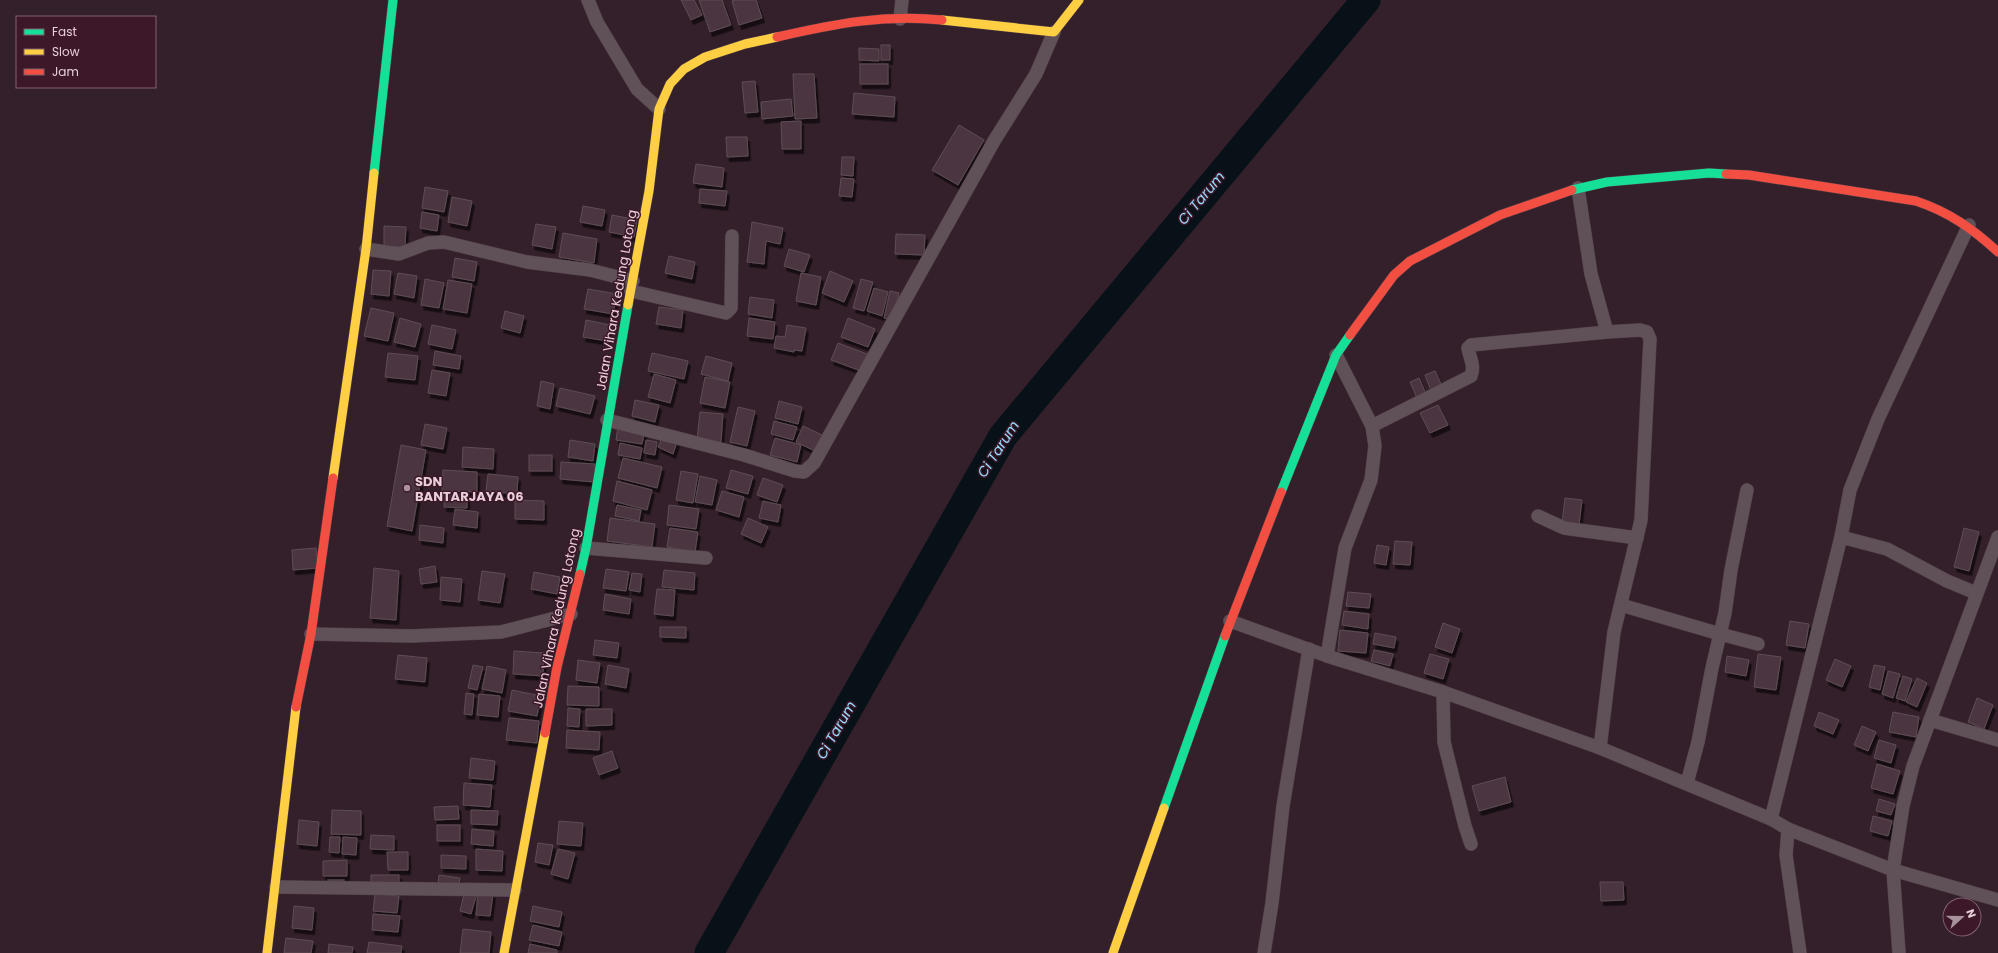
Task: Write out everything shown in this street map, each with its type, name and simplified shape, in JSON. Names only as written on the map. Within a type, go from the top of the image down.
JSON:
[{"type":"street","points":[[267,953],[276,887],[294,717],[310,634],[366,249],[393,0]]},
{"type":"street","points":[[588,0],[597,22],[637,89],[660,109]]},
{"type":"street","points":[[900,19],[902,0]]},
{"type":"street","points":[[606,420],[744,455],[795,471],[804,472],[814,463],[994,141],[1036,74],[1054,32],[1079,0]]},
{"type":"street","name":"Jalan Vihara Kedung Lotong","points":[[504,953],[558,667],[586,548],[606,420],[632,286],[660,109],[670,84],[684,69],[705,57],[745,44],[825,26],[868,20],[918,18],[1054,32]]},
{"type":"street","points":[[1113,953],[1230,622],[1336,355],[1390,280],[1410,261],[1500,215],[1578,188],[1606,182],[1709,173],[1749,175],[1916,201],[1938,208],[1969,225],[1998,252]]},
{"type":"street","points":[[1578,188],[1591,274],[1607,332]]},
{"type":"street","points":[[1771,819],[1841,537],[1850,490],[1878,419],[1969,225]]},
{"type":"street","points":[[366,249],[399,254],[413,250],[428,243],[444,242],[527,262],[590,270],[632,286],[726,314],[731,308],[732,236]]},
{"type":"street","points":[[1372,426],[1471,376],[1474,367],[1468,348],[1471,345],[1607,332],[1640,330],[1647,332],[1650,338],[1641,520],[1614,632],[1600,748]]},
{"type":"street","points":[[1327,656],[1345,548],[1371,480],[1376,446],[1372,426],[1336,355]]},
{"type":"street","points":[[1687,783],[1698,742],[1747,490]]},
{"type":"street","points":[[1538,516],[1564,528],[1637,538]]},
{"type":"street","points":[[1841,537],[1887,549],[1948,582],[1976,593]]},
{"type":"street","points":[[1899,953],[1893,870],[1904,806],[1913,766],[1998,537]]},
{"type":"street","points":[[586,548],[706,558]]},
{"type":"street","points":[[1621,605],[1758,644]]},
{"type":"street","points":[[310,634],[412,636],[501,632],[571,614]]},
{"type":"street","points":[[1230,622],[1327,656],[1443,692],[1600,748],[1771,819],[1788,829],[1893,870],[1998,900]]},
{"type":"street","points":[[1264,953],[1272,903],[1283,806],[1309,649]]},
{"type":"street","points":[[1443,692],[1444,742],[1471,844]]},
{"type":"street","points":[[1930,720],[1998,740]]},
{"type":"street","points":[[1788,829],[1786,855],[1800,953]]},
{"type":"street","points":[[276,887],[515,890]]},
{"type":"building","points":[[681,0],[694,0],[702,15],[691,20]]},
{"type":"building","points":[[699,0],[722,0],[731,25],[710,32]]},
{"type":"building","points":[[756,0],[762,18],[739,25],[732,1]]},
{"type":"building","points":[[881,45],[890,45],[890,60],[881,60]]},
{"type":"building","points":[[859,48],[879,49],[879,61],[859,60]]},
{"type":"building","points":[[860,64],[888,64],[888,84],[860,84]]},
{"type":"building","points":[[793,74],[814,74],[817,118],[795,119]]},
{"type":"building","points":[[755,81],[758,112],[745,113],[742,82]]},
{"type":"building","points":[[854,93],[895,97],[894,117],[852,114]]},
{"type":"building","points":[[791,99],[793,116],[762,119],[761,102]]},
{"type":"building","points":[[801,121],[801,149],[782,149],[781,122]]},
{"type":"building","points":[[959,125],[984,140],[958,185],[932,170]]},
{"type":"building","points":[[726,137],[747,137],[748,156],[727,157]]},
{"type":"building","points":[[842,157],[854,157],[853,176],[841,175]]},
{"type":"building","points":[[696,164],[724,168],[722,187],[693,183]]},
{"type":"building","points":[[841,178],[854,179],[852,197],[839,196]]},
{"type":"building","points":[[425,187],[448,191],[444,212],[422,208]]},
{"type":"building","points":[[700,189],[727,191],[725,206],[699,203]]},
{"type":"building","points":[[452,197],[472,201],[467,226],[448,222]]},
{"type":"building","points":[[583,206],[605,210],[602,226],[580,222]]},
{"type":"building","points":[[422,212],[439,215],[437,231],[420,228]]},
{"type":"building","points":[[612,215],[637,220],[634,237],[609,232]]},
{"type":"building","points":[[752,222],[783,228],[780,244],[766,241],[764,264],[747,262]]},
{"type":"building","points":[[536,224],[556,227],[552,249],[532,245]]},
{"type":"building","points":[[384,226],[406,227],[405,247],[384,246]]},
{"type":"building","points":[[563,233],[597,239],[594,263],[559,257]]},
{"type":"building","points":[[896,234],[925,235],[924,255],[895,254]]},
{"type":"building","points":[[789,249],[810,255],[804,272],[784,266]]},
{"type":"building","points":[[669,256],[695,262],[692,279],[665,273]]},
{"type":"building","points":[[455,258],[477,262],[474,281],[452,277]]},
{"type":"building","points":[[373,270],[391,271],[389,296],[371,294]]},
{"type":"building","points":[[830,271],[853,281],[844,302],[822,293]]},
{"type":"building","points":[[398,273],[417,276],[414,298],[394,294]]},
{"type":"building","points":[[801,273],[821,277],[816,305],[796,301]]},
{"type":"building","points":[[425,279],[444,283],[439,308],[421,305]]},
{"type":"building","points":[[861,279],[873,282],[864,311],[853,308]]},
{"type":"building","points":[[448,280],[472,284],[467,313],[443,309]]},
{"type":"building","points":[[874,288],[888,292],[882,316],[867,311]]},
{"type":"building","points":[[588,289],[617,294],[613,314],[584,309]]},
{"type":"building","points":[[890,291],[899,293],[893,320],[884,318]]},
{"type":"building","points":[[750,297],[774,300],[772,318],[748,314]]},
{"type":"building","points":[[659,307],[683,310],[681,328],[656,324]]},
{"type":"building","points":[[371,308],[394,313],[388,341],[364,336]]},
{"type":"building","points":[[505,311],[524,316],[520,333],[501,328]]},
{"type":"building","points":[[400,318],[421,324],[415,347],[394,342]]},
{"type":"building","points":[[749,318],[775,322],[773,339],[747,336]]},
{"type":"building","points":[[848,318],[875,329],[868,347],[841,337]]},
{"type":"building","points":[[586,320],[610,325],[607,341],[583,337]]},
{"type":"building","points":[[432,325],[456,330],[452,349],[428,344]]},
{"type":"building","points":[[787,325],[806,328],[802,351],[794,350],[794,352],[774,348],[776,336],[785,337]]},
{"type":"building","points":[[838,343],[867,354],[861,371],[831,360]]},
{"type":"building","points":[[435,351],[461,356],[459,369],[433,365]]},
{"type":"building","points":[[388,353],[418,356],[415,380],[385,377]]},
{"type":"building","points":[[652,353],[688,361],[684,379],[648,371]]},
{"type":"building","points":[[706,356],[732,363],[728,381],[701,374]]},
{"type":"building","points":[[432,370],[450,373],[446,396],[428,393]]},
{"type":"building","points":[[1435,371],[1443,388],[1432,393],[1425,375]]},
{"type":"building","points":[[654,374],[676,380],[670,403],[648,397]]},
{"type":"building","points":[[705,377],[730,382],[725,408],[700,403]]},
{"type":"building","points":[[1419,378],[1426,394],[1417,398],[1410,382]]},
{"type":"building","points":[[541,381],[554,384],[550,409],[537,406]]},
{"type":"building","points":[[560,388],[595,396],[590,414],[556,406]]},
{"type":"building","points":[[635,400],[659,405],[655,422],[632,416]]},
{"type":"building","points":[[779,401],[802,407],[798,424],[775,418]]},
{"type":"building","points":[[1438,405],[1448,425],[1430,433],[1420,413]]},
{"type":"building","points":[[738,407],[755,411],[747,446],[730,442]]},
{"type":"building","points":[[700,412],[723,414],[721,442],[697,440]]},
{"type":"building","points":[[774,421],[797,427],[793,440],[771,434]]},
{"type":"building","points":[[425,424],[447,428],[443,449],[421,445]]},
{"type":"building","points":[[618,426],[645,431],[642,444],[616,440]]},
{"type":"building","points":[[803,426],[822,435],[815,451],[796,442]]},
{"type":"building","points":[[663,436],[677,442],[673,454],[658,447]]},
{"type":"building","points":[[775,438],[801,445],[797,462],[770,455]]},
{"type":"building","points":[[570,440],[595,444],[593,461],[568,457]]},
{"type":"building","points":[[646,440],[657,442],[655,455],[644,453]]},
{"type":"building","points":[[620,443],[642,448],[640,459],[618,455]]},
{"type":"building","name":"SDN BANTARJAYA 06","points":[[401,445],[426,450],[412,531],[387,526]]},
{"type":"building","points":[[463,447],[494,449],[493,469],[462,467]]},
{"type":"building","points":[[529,455],[552,455],[552,471],[529,471]]},
{"type":"building","points":[[623,458],[662,467],[657,488],[618,478]]},
{"type":"building","points":[[561,462],[595,464],[594,482],[560,479]]},
{"type":"building","points":[[443,470],[477,472],[477,492],[442,491]]},
{"type":"building","points":[[731,470],[753,476],[748,494],[726,488]]},
{"type":"building","points":[[681,471],[698,474],[693,503],[676,500]]},
{"type":"building","points":[[488,474],[518,477],[517,494],[486,491]]},
{"type":"building","points":[[700,476],[717,480],[712,505],[695,502]]},
{"type":"building","points":[[763,478],[783,485],[777,502],[757,495]]},
{"type":"building","points":[[617,481],[652,490],[647,510],[613,501]]},
{"type":"building","points":[[722,491],[744,497],[739,517],[716,510]]},
{"type":"building","points":[[445,493],[467,495],[467,508],[444,507]]},
{"type":"building","points":[[1565,498],[1582,500],[1579,525],[1562,523]]},
{"type":"building","points":[[515,500],[544,501],[544,520],[515,519]]},
{"type":"building","points":[[763,501],[781,505],[778,522],[759,518]]},
{"type":"building","points":[[617,505],[641,510],[639,521],[615,516]]},
{"type":"building","points":[[669,505],[699,509],[696,529],[667,525]]},
{"type":"building","points":[[455,509],[478,512],[477,528],[453,525]]},
{"type":"building","points":[[610,518],[655,524],[652,547],[607,541]]},
{"type":"building","points":[[748,518],[768,527],[761,543],[741,534]]},
{"type":"building","points":[[420,525],[444,528],[443,543],[419,540]]},
{"type":"building","points":[[670,528],[698,532],[695,552],[667,547]]},
{"type":"building","points":[[1964,528],[1979,532],[1969,571],[1954,567]]},
{"type":"building","points":[[1395,541],[1412,542],[1410,565],[1393,564]]},
{"type":"building","points":[[1377,545],[1389,547],[1386,565],[1374,563]]},
{"type":"building","points":[[316,548],[318,568],[293,570],[292,550]]},
{"type":"building","points":[[435,566],[437,582],[421,584],[419,569]]},
{"type":"building","points":[[374,568],[399,571],[396,620],[370,618]]},
{"type":"building","points":[[606,569],[629,572],[626,591],[603,588]]},
{"type":"building","points":[[664,570],[695,573],[694,590],[662,587]]},
{"type":"building","points":[[482,571],[505,574],[500,603],[478,600]]},
{"type":"building","points":[[534,572],[560,577],[557,594],[531,589]]},
{"type":"building","points":[[632,573],[642,574],[640,592],[629,590]]},
{"type":"building","points":[[441,577],[462,579],[460,602],[440,600]]},
{"type":"building","points":[[657,589],[675,590],[673,616],[654,614]]},
{"type":"building","points":[[1348,592],[1371,594],[1369,608],[1346,606]]},
{"type":"building","points":[[605,594],[631,599],[629,614],[603,610]]},
{"type":"building","points":[[1344,611],[1369,614],[1368,629],[1342,625]]},
{"type":"building","points":[[1790,621],[1809,624],[1805,648],[1786,645]]},
{"type":"building","points":[[1443,623],[1460,629],[1452,653],[1435,647]]},
{"type":"building","points":[[660,627],[686,627],[686,638],[660,637]]},
{"type":"building","points":[[1340,630],[1368,633],[1366,653],[1338,651]]},
{"type":"building","points":[[1375,633],[1396,637],[1394,648],[1373,644]]},
{"type":"building","points":[[595,640],[619,643],[617,658],[593,655]]},
{"type":"building","points":[[1374,650],[1393,654],[1390,666],[1371,661]]},
{"type":"building","points":[[514,651],[544,653],[543,676],[513,674]]},
{"type":"building","points":[[1430,654],[1449,659],[1443,679],[1424,673]]},
{"type":"building","points":[[1758,654],[1781,657],[1776,690],[1754,687]]},
{"type":"building","points":[[398,655],[427,658],[425,682],[395,679]]},
{"type":"building","points":[[1727,656],[1749,660],[1746,676],[1725,672]]},
{"type":"building","points":[[1835,659],[1851,666],[1842,687],[1826,680]]},
{"type":"building","points":[[578,660],[600,663],[597,683],[576,680]]},
{"type":"building","points":[[473,665],[483,667],[477,690],[468,688]]},
{"type":"building","points":[[608,665],[629,669],[626,688],[605,684]]},
{"type":"building","points":[[1874,665],[1885,667],[1880,690],[1869,687]]},
{"type":"building","points":[[487,666],[506,670],[502,693],[482,689]]},
{"type":"building","points":[[1888,671],[1900,674],[1893,698],[1882,694]]},
{"type":"building","points":[[1903,676],[1912,679],[1905,701],[1896,698]]},
{"type":"building","points":[[1917,678],[1927,683],[1917,707],[1906,702]]},
{"type":"building","points":[[568,686],[599,687],[599,706],[567,705]]},
{"type":"building","points":[[512,690],[541,696],[537,716],[508,711]]},
{"type":"building","points":[[466,693],[474,694],[472,715],[464,714]]},
{"type":"building","points":[[479,694],[500,696],[498,717],[477,715]]},
{"type":"building","points":[[1977,698],[1993,705],[1984,729],[1968,722]]},
{"type":"building","points":[[568,708],[580,709],[579,727],[567,726]]},
{"type":"building","points":[[586,709],[612,709],[612,725],[586,726]]},
{"type":"building","points":[[1819,712],[1839,720],[1833,734],[1814,726]]},
{"type":"building","points":[[1893,712],[1919,717],[1916,737],[1889,732]]},
{"type":"building","points":[[509,718],[539,721],[537,743],[506,740]]},
{"type":"building","points":[[1862,726],[1876,732],[1868,751],[1854,745]]},
{"type":"building","points":[[567,730],[600,732],[599,750],[566,748]]},
{"type":"building","points":[[1879,740],[1896,745],[1891,763],[1874,758]]},
{"type":"building","points":[[612,751],[618,768],[599,775],[593,758]]},
{"type":"building","points":[[471,758],[495,761],[493,780],[469,778]]},
{"type":"building","points":[[1877,764],[1900,771],[1893,794],[1871,788]]},
{"type":"building","points":[[1505,777],[1511,802],[1479,811],[1472,786]]},
{"type":"building","points":[[464,783],[492,785],[490,807],[463,805]]},
{"type":"building","points":[[1879,799],[1895,804],[1891,815],[1876,811]]},
{"type":"building","points":[[458,806],[459,819],[435,820],[434,807]]},
{"type":"building","points":[[332,810],[361,811],[361,835],[331,834]]},
{"type":"building","points":[[471,810],[498,811],[497,825],[471,824]]},
{"type":"building","points":[[1873,816],[1892,821],[1888,836],[1870,831]]},
{"type":"building","points":[[299,820],[319,822],[317,846],[297,844]]},
{"type":"building","points":[[559,821],[583,823],[581,846],[557,844]]},
{"type":"building","points":[[437,825],[460,825],[460,841],[437,841]]},
{"type":"building","points":[[472,829],[494,831],[493,846],[471,844]]},
{"type":"building","points":[[371,835],[394,836],[394,850],[370,849]]},
{"type":"building","points":[[330,837],[340,837],[339,853],[329,852]]},
{"type":"building","points":[[343,837],[357,838],[356,855],[342,854]]},
{"type":"building","points":[[538,843],[553,845],[549,865],[535,862]]},
{"type":"building","points":[[476,849],[503,851],[502,871],[476,870]]},
{"type":"building","points":[[558,849],[575,853],[568,879],[551,874]]},
{"type":"building","points":[[387,852],[408,852],[408,870],[388,870]]},
{"type":"building","points":[[441,855],[466,856],[466,869],[441,868]]},
{"type":"building","points":[[347,860],[347,876],[323,876],[323,861]]},
{"type":"building","points":[[371,875],[399,875],[399,886],[371,886]]},
{"type":"building","points":[[439,875],[460,878],[458,889],[438,886]]},
{"type":"building","points":[[328,880],[344,880],[344,886],[328,886]]},
{"type":"building","points":[[1600,882],[1623,882],[1624,900],[1601,901]]},
{"type":"building","points":[[465,890],[477,893],[471,914],[460,911]]},
{"type":"building","points":[[478,892],[493,894],[490,916],[476,915]]},
{"type":"building","points":[[375,894],[399,896],[397,913],[373,911]]},
{"type":"building","points":[[294,906],[314,908],[312,930],[292,928]]},
{"type":"building","points":[[533,906],[562,912],[559,927],[530,921]]},
{"type":"building","points":[[373,914],[400,916],[398,932],[372,930]]},
{"type":"building","points":[[533,925],[562,932],[559,946],[529,940]]},
{"type":"building","points":[[463,929],[491,932],[489,953],[460,953]]},
{"type":"building","points":[[286,938],[313,941],[311,953],[284,953]]},
{"type":"building","points":[[369,942],[402,946],[401,953],[367,953]]},
{"type":"building","points":[[329,944],[353,947],[352,953],[328,953]]},
{"type":"building","points":[[530,944],[557,950],[557,953],[528,953]]},
{"type":"waterway","name":"Ci Tarum","points":[[709,953],[1003,436],[1366,0]]},
{"type":"traffic: fast","points":[[374,173],[393,0]]},
{"type":"traffic: fast","points":[[1572,190],[1607,182],[1709,173],[1726,174]]},
{"type":"traffic: fast","points":[[580,574],[586,548],[628,305]]},
{"type":"traffic: fast","points":[[1281,492],[1336,355],[1350,335]]},
{"type":"traffic: fast","points":[[1164,808],[1225,636]]},
{"type":"traffic: slow","points":[[942,20],[1054,32],[1079,0]]},
{"type":"traffic: slow","points":[[628,305],[649,191],[659,109],[670,84],[684,69],[705,57],[745,44],[777,37]]},
{"type":"traffic: slow","points":[[333,478],[366,249],[374,173]]},
{"type":"traffic: slow","points":[[267,953],[296,707]]},
{"type":"traffic: slow","points":[[504,953],[545,733]]},
{"type":"traffic: slow","points":[[1113,953],[1164,808]]},
{"type":"traffic: jam","points":[[777,37],[859,21],[899,18],[942,20]]},
{"type":"traffic: jam","points":[[1726,174],[1749,175],[1916,201],[1939,210],[1960,222],[1998,252]]},
{"type":"traffic: jam","points":[[1350,335],[1394,275],[1410,261],[1500,215],[1572,190]]},
{"type":"traffic: jam","points":[[296,707],[311,634],[333,478]]},
{"type":"traffic: jam","points":[[1225,636],[1281,492]]},
{"type":"traffic: jam","points":[[545,733],[557,667],[580,574]]},
{"type":"place","name":"SDN BANTARJAYA 06","points":[[407,488]]}]
